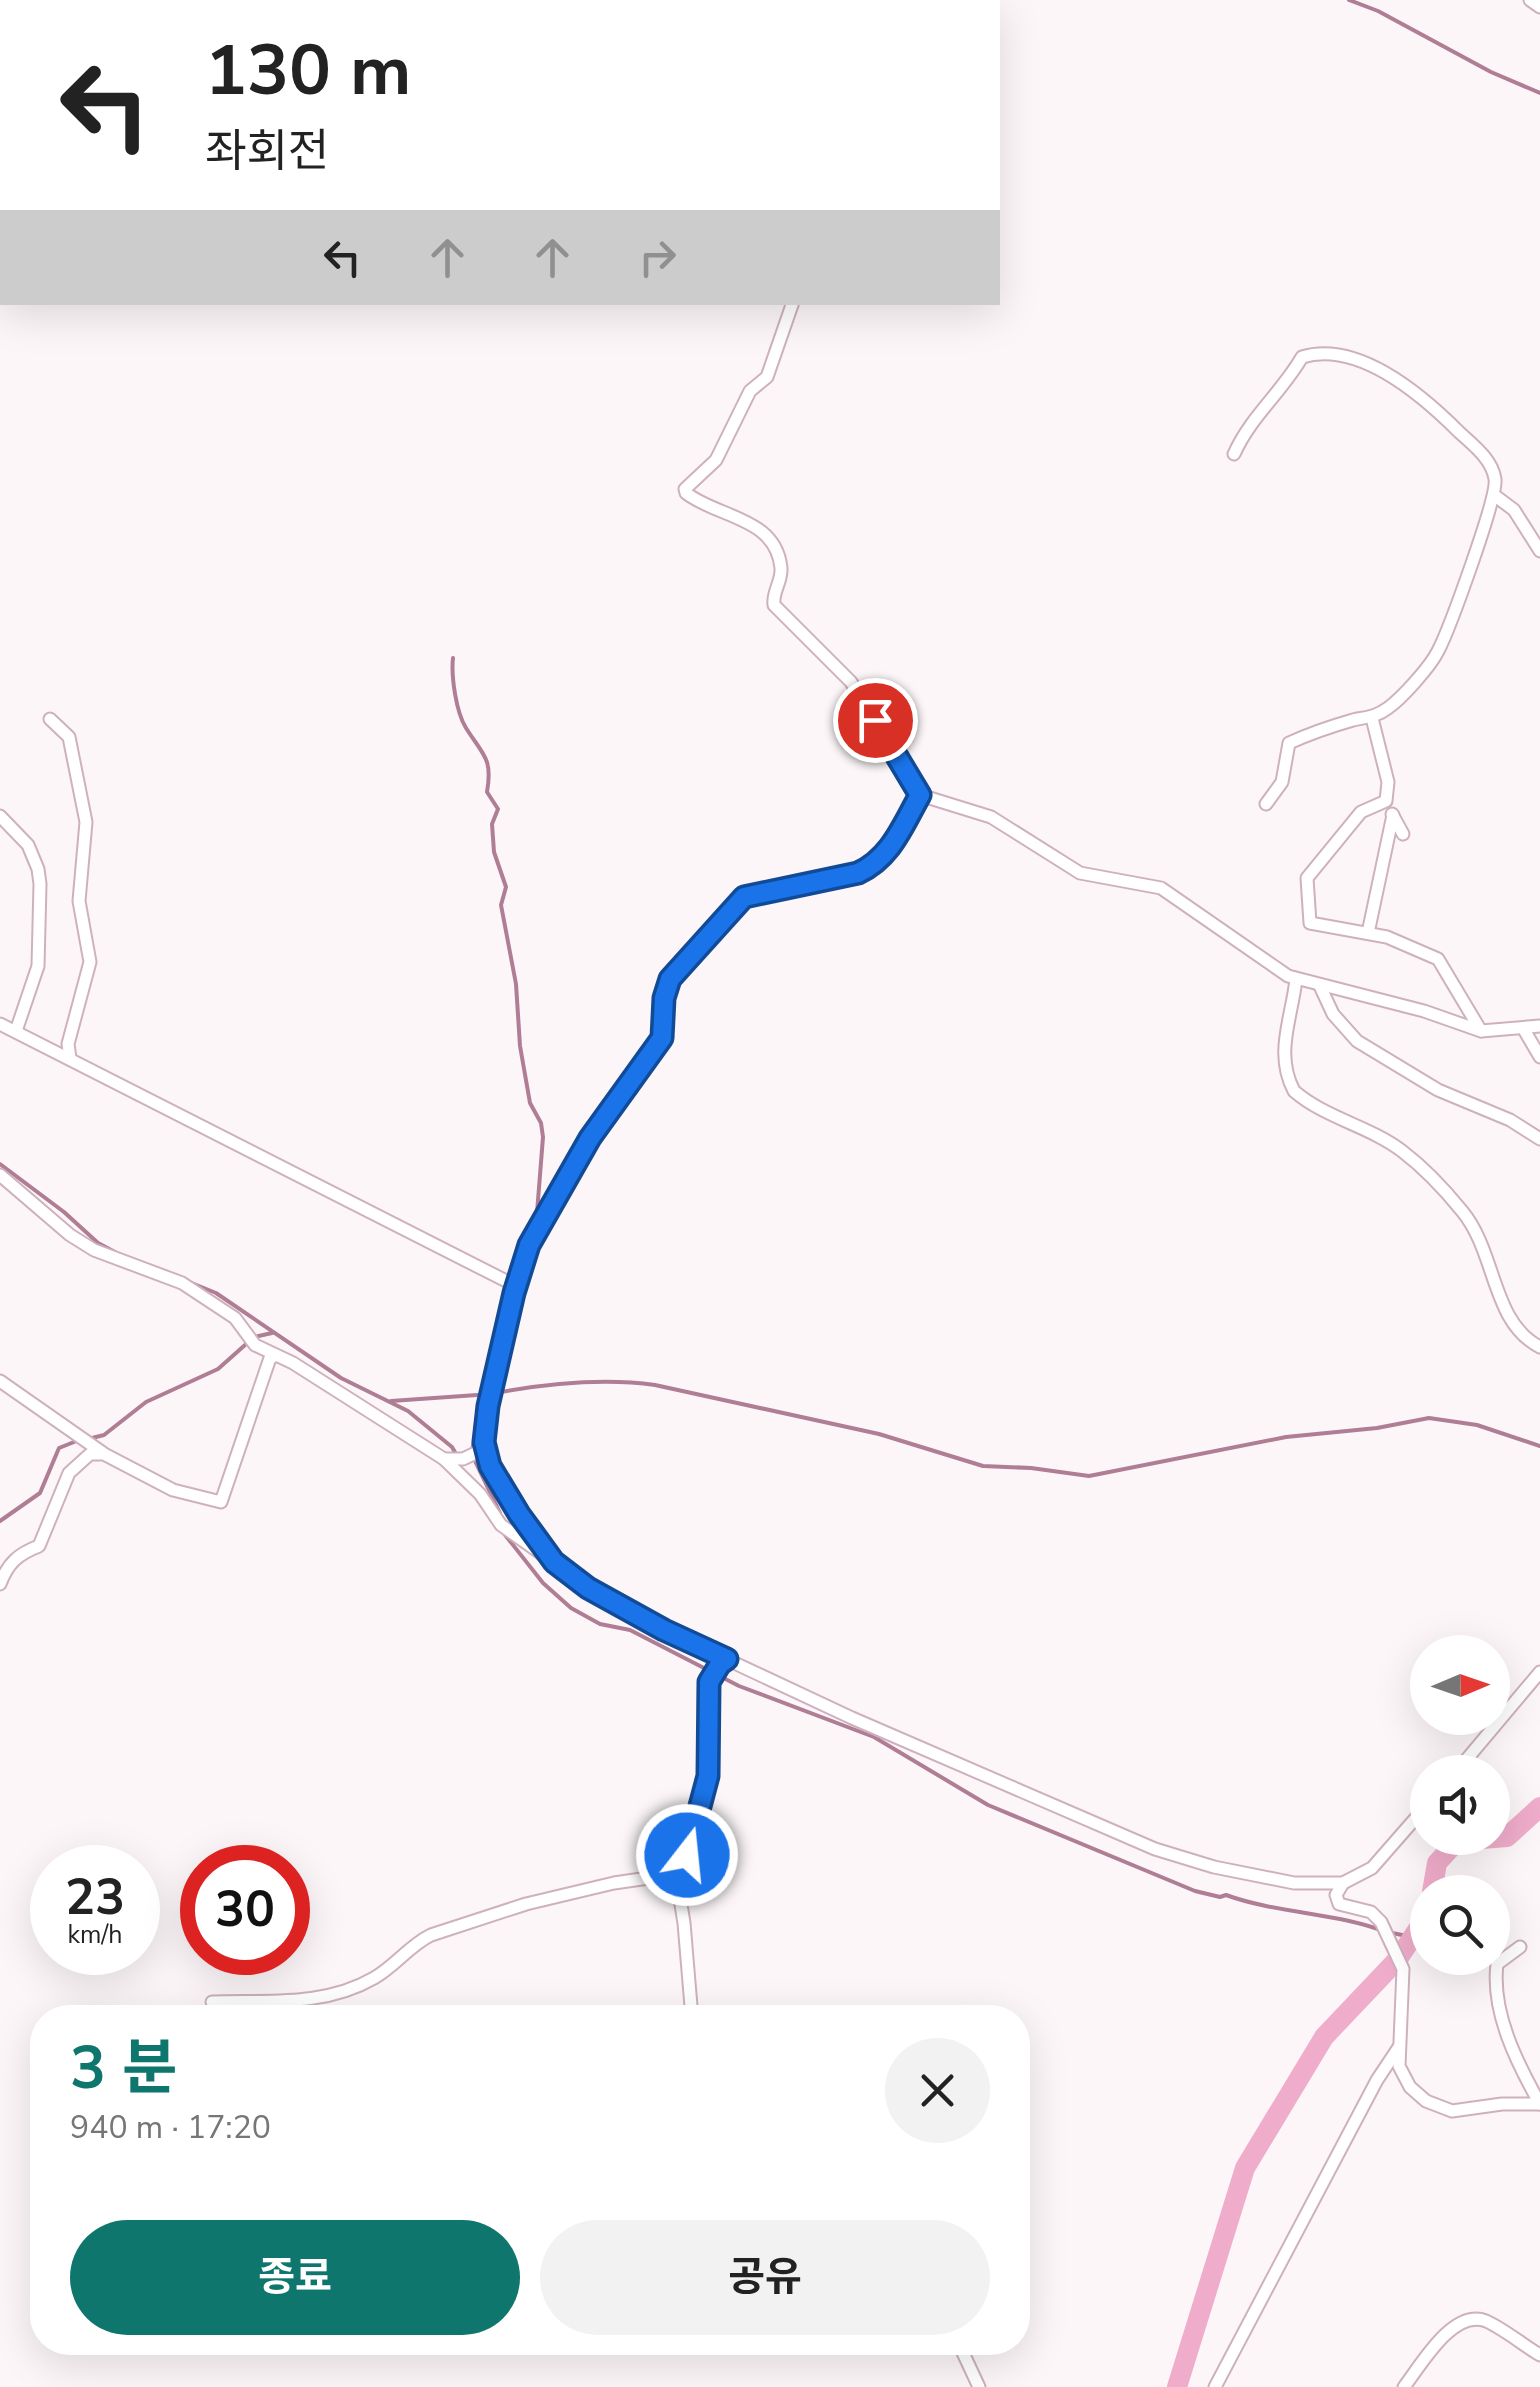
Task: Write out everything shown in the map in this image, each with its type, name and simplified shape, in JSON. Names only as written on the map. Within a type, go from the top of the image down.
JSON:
[{"type":"street","points":[[1530,0],[1540,7]]},
{"type":"street","points":[[792,305],[767,377],[750,391],[716,460],[685,488],[686,493],[744,520],[772,540],[781,570],[780,583],[773,595],[774,606],[851,682],[920,795],[991,817],[1080,873],[1161,888],[1296,979],[1424,1011],[1481,1030],[1540,1026]]},
{"type":"street","points":[[1234,454],[1258,411],[1302,357],[1326,353],[1382,371],[1410,386],[1490,464],[1496,483],[1438,652],[1398,700],[1372,718],[1355,720],[1289,744],[1282,782],[1266,804]]},
{"type":"street","points":[[1494,495],[1514,510],[1540,551]]},
{"type":"street","points":[[1372,718],[1388,782],[1386,801],[1404,834]]},
{"type":"street","points":[[50,720],[65,730],[72,746],[86,822],[79,902],[90,962],[68,1044],[70,1058]]},
{"type":"street","points":[[554,1562],[504,1492],[484,1449],[492,1384],[529,1245],[610,1108],[662,1038],[664,998],[670,979],[744,897],[872,867],[883,858],[920,795]]},
{"type":"street","points":[[1386,801],[1362,812],[1308,878],[1310,923],[1387,937],[1438,959],[1481,1030]]},
{"type":"street","points":[[1368,933],[1393,814]]},
{"type":"street","points":[[0,816],[28,845],[40,884],[38,966],[16,1031]]},
{"type":"street","points":[[1296,979],[1284,1046],[1294,1091],[1402,1150],[1444,1191],[1473,1225],[1509,1320],[1518,1332],[1540,1347]]},
{"type":"street","points":[[1320,986],[1333,1014],[1357,1041],[1438,1090],[1510,1120],[1540,1139]]},
{"type":"street","points":[[0,1024],[516,1286]]},
{"type":"street","points":[[1523,1028],[1540,1057]]},
{"type":"street","points":[[0,1175],[70,1235],[94,1250],[182,1283],[235,1318],[255,1345],[293,1363],[444,1459],[480,1494],[502,1525],[598,1594],[664,1630],[974,1773],[1155,1849],[1200,1864],[1294,1883],[1343,1883],[1372,1868],[1410,1825]]},
{"type":"street","points":[[0,1381],[104,1454],[173,1490],[222,1502],[270,1358],[275,1356]]},
{"type":"street","points":[[444,1459],[463,1460],[484,1449]]},
{"type":"street","points":[[0,1584],[20,1553],[39,1546],[45,1538],[68,1474],[90,1454],[104,1454]]},
{"type":"street","points":[[691,2005],[676,1874],[687,1855],[708,1776],[709,1682],[727,1659]]},
{"type":"street","points":[[1470,1755],[1540,1672]]},
{"type":"street","points":[[212,2002],[318,1999],[378,1976],[431,1935],[557,1896],[676,1874]]},
{"type":"street","points":[[1343,1883],[1336,1894],[1338,1904],[1370,1912],[1381,1922],[1402,1970],[1399,2047],[1403,2078],[1426,2101],[1443,2109],[1540,2104],[1521,2071],[1498,1999],[1496,1964],[1520,1946]]},
{"type":"street","points":[[1216,2387],[1377,2080],[1399,2047]]},
{"type":"street","points":[[1404,2387],[1454,2326],[1472,2319],[1484,2320],[1540,2356]]},
{"type":"street","points":[[964,2355],[980,2387]]},
{"type":"waterway","points":[[1349,0],[1540,93]]},
{"type":"waterway","points":[[453,658],[459,713],[485,757],[489,771],[487,792],[498,809],[492,824],[494,852],[506,887],[501,905],[516,984],[520,1046],[530,1103],[541,1123],[543,1137],[537,1213],[524,1235],[512,1278]]},
{"type":"waterway","points":[[0,1164],[98,1243],[115,1252]]},
{"type":"waterway","points":[[189,1282],[216,1293],[341,1378],[408,1411],[456,1454]]},
{"type":"waterway","points":[[502,1323],[508,1288]]},
{"type":"waterway","points":[[88,1439],[104,1435],[146,1402],[218,1369],[254,1337],[272,1333]]},
{"type":"waterway","points":[[472,1450],[497,1342]]},
{"type":"waterway","points":[[501,1392],[578,1382],[655,1385],[879,1434],[983,1466],[1089,1476],[1286,1437],[1377,1428],[1429,1418],[1477,1425],[1540,1446]]},
{"type":"waterway","points":[[391,1401],[477,1395]]},
{"type":"waterway","points":[[0,1521],[40,1493],[59,1448],[79,1440]]},
{"type":"waterway","points":[[474,1459],[500,1513]]},
{"type":"waterway","points":[[502,1531],[543,1583],[571,1608],[600,1624],[630,1630],[739,1686],[874,1737],[988,1805],[1195,1891],[1378,1929]]},
{"type":"waterway","points":[[1435,1875],[1437,1863],[1457,1841],[1507,1837],[1540,1807]]},
{"type":"waterway","points":[[1387,1932],[1410,1937]]},
{"type":"waterway","points":[[1177,2387],[1245,2168],[1324,2037],[1398,1959],[1410,1941]]},
{"type":"route","points":[[687,1855],[708,1776],[709,1682],[727,1659],[607,1599],[554,1562],[490,1466],[484,1449],[488,1406],[529,1245],[590,1138],[662,1038],[664,998],[670,979],[744,897],[872,867],[883,858],[920,795],[875,720]]}]
